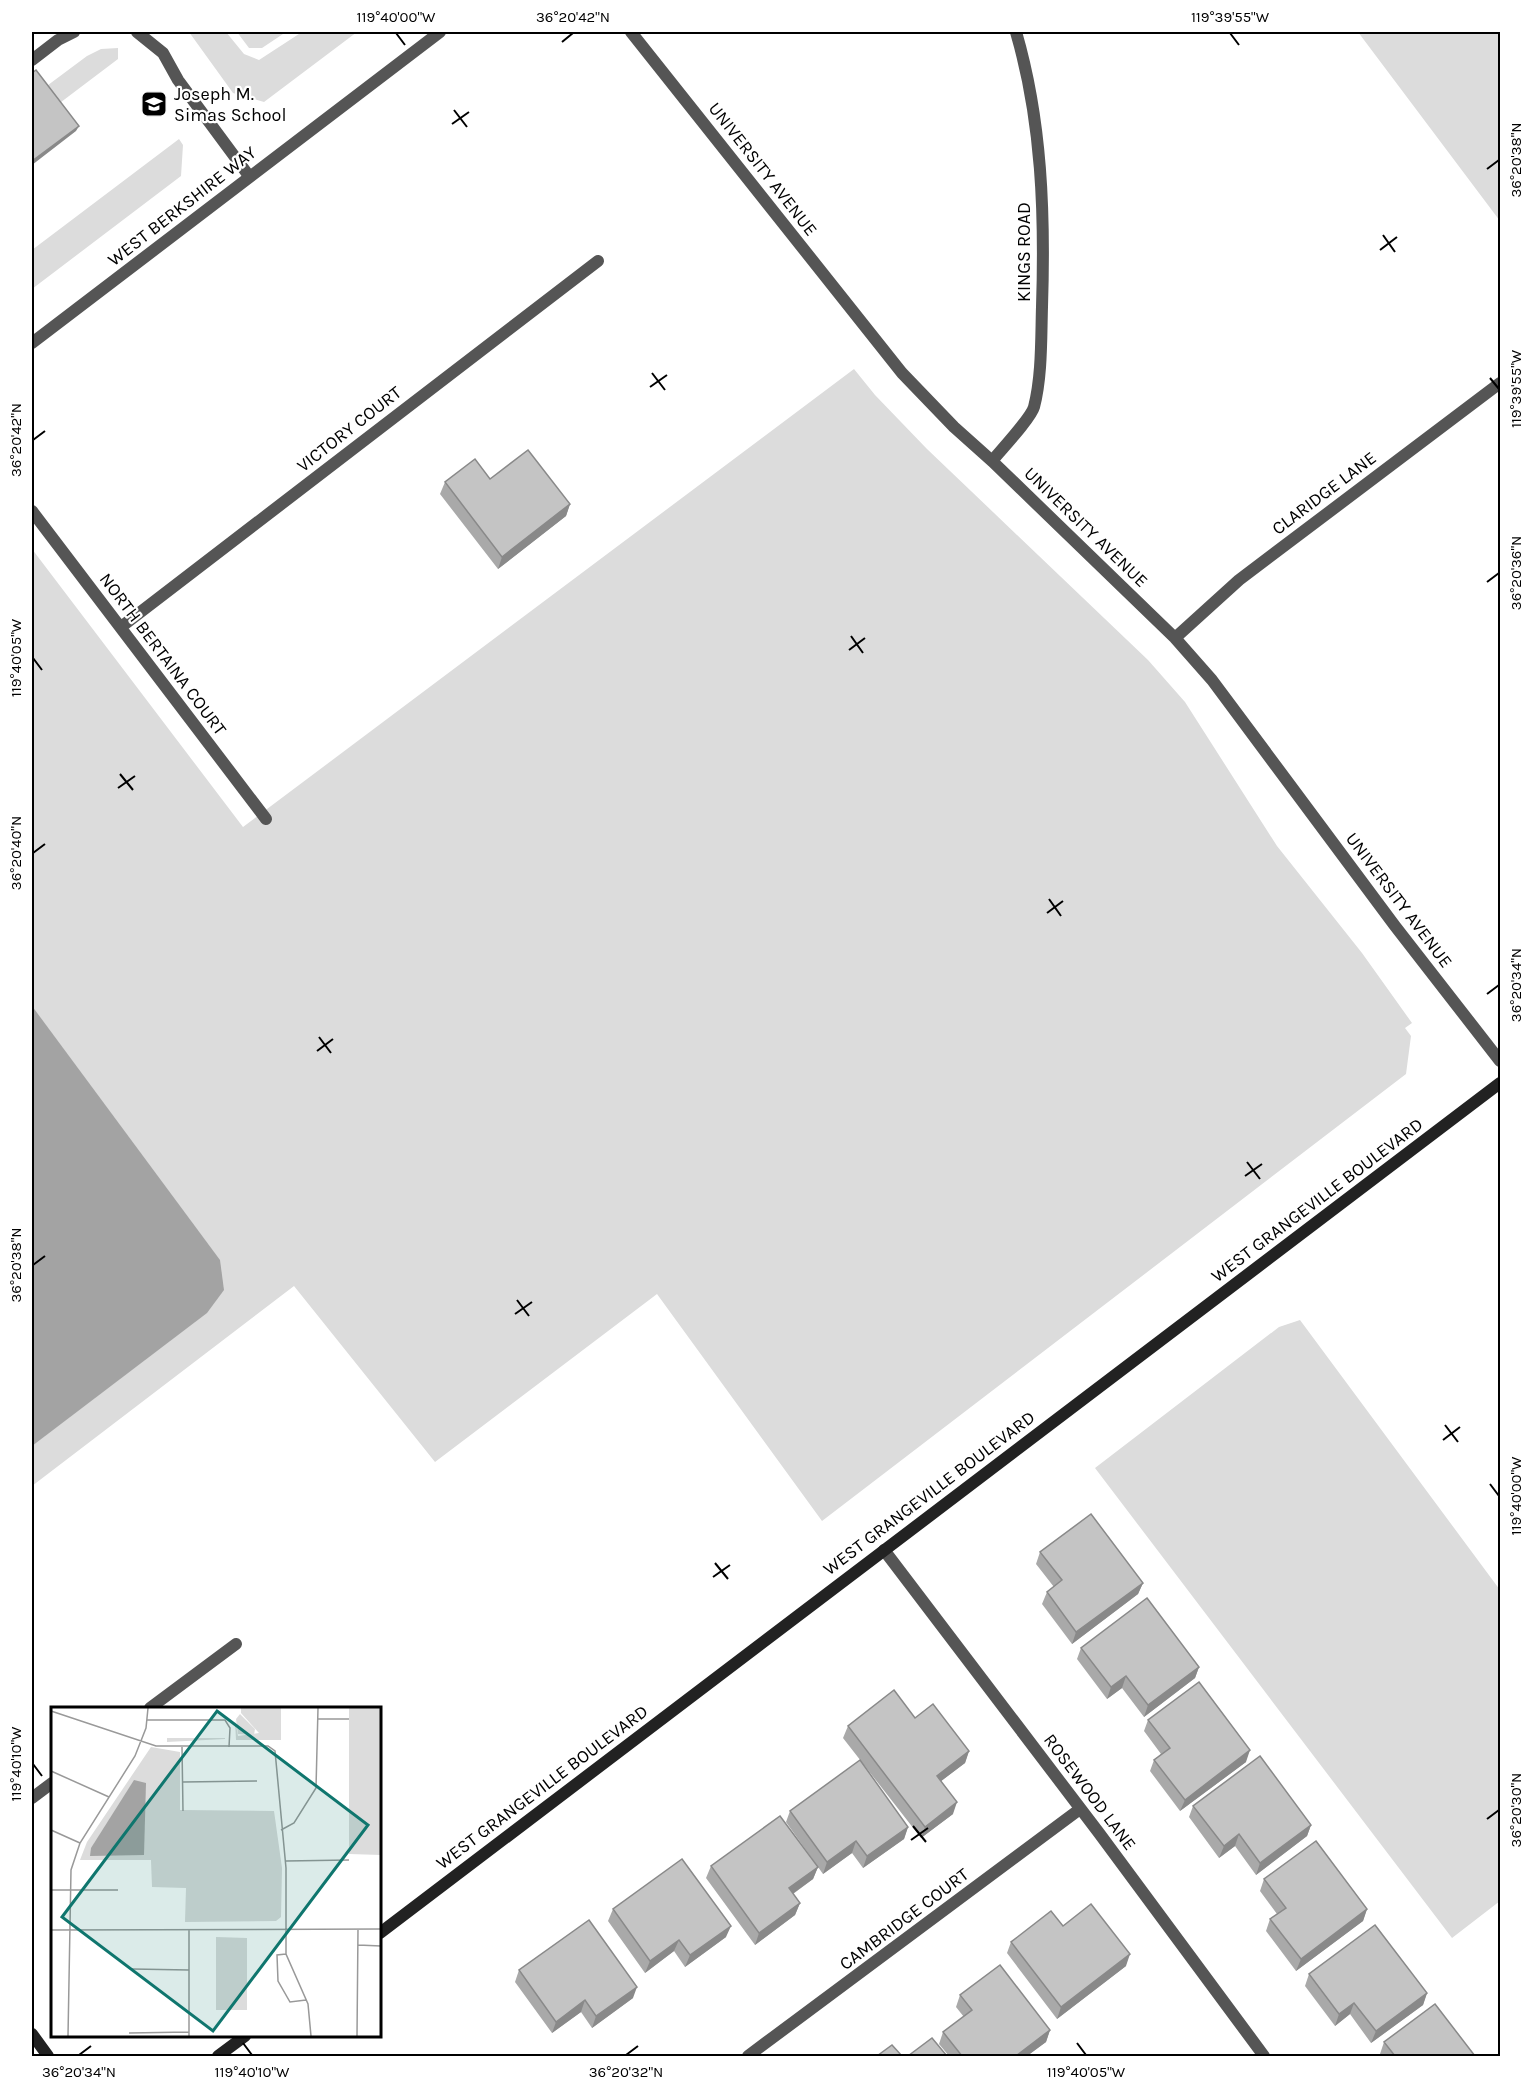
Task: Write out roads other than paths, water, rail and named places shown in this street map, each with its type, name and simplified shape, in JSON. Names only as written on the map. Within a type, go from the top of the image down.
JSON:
[{"type":"main road","name":"WEST GRANGEVILLE BOULEVARD","points":[[381,1933],[1500,1083]]},
{"type":"main road","points":[[32,2034],[48,2056]]},
{"type":"main road","points":[[218,2056],[244,2037]]},
{"type":"street","points":[[32,60],[58,40],[74,32]]},
{"type":"street","points":[[137,32],[164,52],[178,80],[249,176]]},
{"type":"street","name":"WEST BERKSHIRE WAY","points":[[32,343],[440,32]]},
{"type":"street","name":"UNIVERSITY AVENUE","points":[[631,32],[902,373],[954,427],[993,461],[1175,638],[1212,680],[1395,926],[1500,1061]]},
{"type":"street","name":"KINGS ROAD","points":[[993,461],[1034,409],[1041,349],[1044,245],[1039,149],[1027,69],[1016,32]]},
{"type":"street","name":"VICTORY COURT","points":[[121,627],[598,261]]},
{"type":"street","name":"CLARIDGE LANE","points":[[1175,638],[1239,580],[1500,383]]},
{"type":"street","name":"NORTH BERTAINA COURT","points":[[32,511],[266,819]]},
{"type":"street","name":"ROSEWOOD LANE","points":[[885,1550],[1264,2056]]},
{"type":"street","points":[[151,1707],[236,1644]]},
{"type":"street","points":[[32,1798],[51,1784]]},
{"type":"street","name":"CAMBRIDGE COURT","points":[[748,2056],[1080,1809]]},
{"type":"place","name":"Joseph M. Simas School","points":[[154,104]]}]
